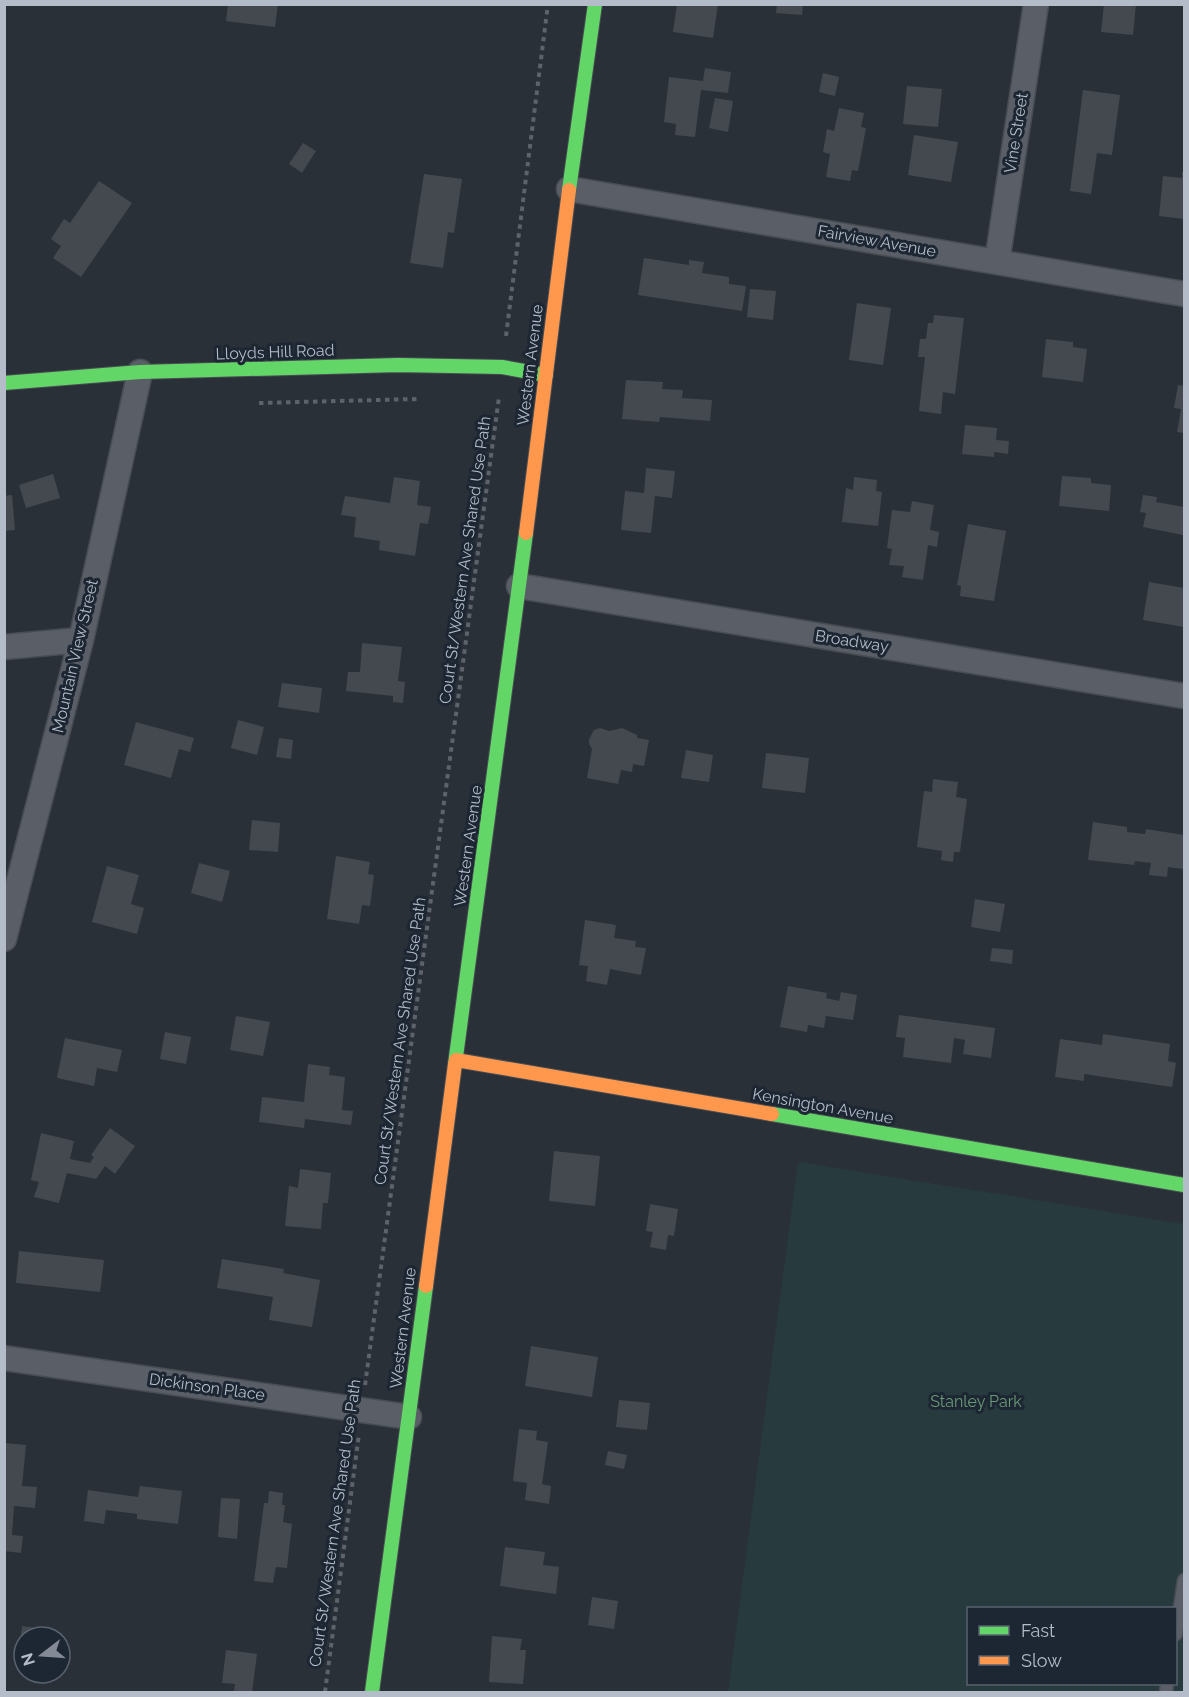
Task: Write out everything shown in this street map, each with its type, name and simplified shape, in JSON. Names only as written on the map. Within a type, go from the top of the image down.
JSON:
[{"type":"main road","name":"Western Avenue","points":[[372,1692],[595,4]]},
{"type":"main road","name":"Lloyds Hill Road","points":[[4,382],[140,372],[335,367],[502,367],[546,375]]},
{"type":"main road","name":"Kensington Avenue","points":[[456,1060],[1185,1185]]},
{"type":"street","name":"Vine Street","points":[[997,262],[1036,4]]},
{"type":"street","name":"Fairview Avenue","points":[[569,189],[1185,294]]},
{"type":"street","name":"Mountain View Street","points":[[4,939],[81,640],[140,372]]},
{"type":"street","name":"Broadway","points":[[519,586],[1185,696]]},
{"type":"street","points":[[4,647],[81,640]]},
{"type":"street","name":"Dickinson Place","points":[[4,1358],[409,1417]]},
{"type":"lane","points":[[1177,1628],[1185,1580]]},
{"type":"path","points":[[508,324],[548,4]]},
{"type":"path","name":"Court St/Western Ave Shared Use Path","points":[[325,1692],[499,393]]},
{"type":"path","points":[[251,403],[418,399]]},
{"type":"path","points":[[489,400],[498,401]]},
{"type":"green space","name":"Stanley Park","points":[[798,1162],[1184,1224],[1184,1692],[728,1692]]},
{"type":"building","points":[[228,4],[278,4],[275,27],[226,21]]},
{"type":"building","points":[[677,4],[718,4],[713,38],[673,32]]},
{"type":"building","points":[[777,4],[803,4],[802,15],[776,13]]},
{"type":"building","points":[[1104,4],[1136,4],[1133,35],[1101,32]]},
{"type":"building","points":[[705,68],[731,72],[728,93],[701,90],[695,137],[675,135],[676,124],[664,122],[669,77],[703,81]]},
{"type":"building","points":[[823,73],[839,77],[835,96],[819,92]]},
{"type":"building","points":[[907,86],[942,89],[938,127],[903,124]]},
{"type":"building","points":[[1083,90],[1120,95],[1112,155],[1097,153],[1091,194],[1070,191]]},
{"type":"building","points":[[715,98],[733,101],[728,132],[709,128]]},
{"type":"building","points":[[839,108],[864,113],[861,127],[866,128],[858,171],[852,170],[850,181],[826,177],[830,154],[823,152],[827,129],[834,131]]},
{"type":"building","points":[[914,135],[958,142],[951,182],[908,175]]},
{"type":"building","points":[[303,143],[316,151],[302,173],[289,164]]},
{"type":"building","points":[[1182,172],[1184,172],[1184,219],[1159,216],[1163,176],[1182,178]]},
{"type":"building","points":[[424,174],[462,179],[454,233],[448,232],[443,268],[410,263]]},
{"type":"building","points":[[99,181],[132,203],[81,277],[53,258],[61,246],[51,239],[64,219],[70,223]]},
{"type":"building","points":[[644,258],[689,265],[689,260],[704,262],[702,273],[729,277],[729,284],[746,286],[742,311],[638,295]]},
{"type":"building","points":[[750,289],[776,291],[773,320],[747,317]]},
{"type":"building","points":[[857,303],[891,308],[883,365],[849,360]]},
{"type":"building","points":[[934,315],[964,318],[955,394],[943,392],[941,414],[919,411],[925,357],[918,357],[920,339],[926,339],[928,323],[933,323]]},
{"type":"building","points":[[1046,339],[1073,342],[1073,347],[1087,349],[1083,382],[1042,377]]},
{"type":"building","points":[[626,380],[663,382],[662,389],[683,390],[682,398],[712,400],[710,421],[660,417],[659,422],[622,419]]},
{"type":"building","points":[[1178,385],[1184,386],[1184,433],[1177,432],[1181,409],[1174,408]]},
{"type":"building","points":[[965,425],[997,428],[996,440],[1009,441],[1008,454],[994,452],[994,457],[962,454]]},
{"type":"building","points":[[646,468],[675,471],[672,498],[655,496],[651,533],[621,530],[625,491],[644,493]]},
{"type":"building","points":[[53,474],[60,498],[26,508],[19,485]]},
{"type":"building","points":[[1062,476],[1091,478],[1091,483],[1111,485],[1109,511],[1059,506]]},
{"type":"building","points":[[394,477],[420,481],[417,505],[431,507],[428,524],[420,523],[415,556],[379,550],[380,541],[354,537],[356,517],[341,515],[345,496],[390,503]]},
{"type":"building","points":[[854,477],[877,480],[876,491],[882,492],[878,526],[842,522],[846,488],[853,490]]},
{"type":"building","points":[[12,495],[15,530],[4,531],[4,496]]},
{"type":"building","points":[[1143,495],[1157,497],[1156,502],[1184,507],[1183,535],[1143,527],[1146,513],[1140,512]]},
{"type":"building","points":[[912,501],[934,505],[930,530],[939,532],[937,547],[928,545],[923,580],[902,577],[904,566],[889,565],[892,549],[887,548],[892,510],[910,512]]},
{"type":"building","points":[[968,524],[1006,531],[994,601],[960,596],[961,586],[957,585]]},
{"type":"building","points":[[1149,582],[1184,588],[1184,627],[1143,620]]},
{"type":"building","points":[[362,643],[402,647],[398,681],[405,682],[403,703],[393,702],[393,696],[346,691],[348,672],[360,672]]},
{"type":"building","points":[[282,683],[322,688],[319,713],[278,707]]},
{"type":"building","points":[[238,720],[264,727],[257,755],[231,748]]},
{"type":"building","points":[[136,722],[194,738],[190,752],[179,749],[171,778],[124,765]]},
{"type":"building","points":[[600,728],[609,731],[622,728],[637,735],[637,738],[649,740],[644,766],[633,764],[632,772],[621,770],[618,784],[587,778],[592,749],[589,739],[594,730]]},
{"type":"building","points":[[279,738],[293,740],[291,759],[276,757]]},
{"type":"building","points":[[686,750],[713,755],[709,782],[681,778]]},
{"type":"building","points":[[766,753],[809,758],[805,793],[762,788]]},
{"type":"building","points":[[933,779],[958,782],[956,797],[967,799],[960,852],[954,852],[953,862],[941,860],[942,851],[917,847],[924,791],[932,792]]},
{"type":"building","points":[[252,820],[280,823],[278,852],[249,850]]},
{"type":"building","points":[[1093,822],[1127,827],[1127,832],[1145,834],[1146,829],[1184,835],[1184,869],[1168,867],[1167,877],[1149,875],[1151,863],[1135,861],[1134,865],[1088,860]]},
{"type":"building","points":[[336,856],[370,862],[368,874],[374,875],[370,906],[362,905],[359,924],[327,919]]},
{"type":"building","points":[[199,863],[230,871],[222,902],[191,893]]},
{"type":"building","points":[[107,866],[139,875],[131,904],[144,908],[137,934],[92,922]]},
{"type":"building","points":[[975,899],[1005,904],[1000,932],[971,927]]},
{"type":"building","points":[[585,920],[616,925],[614,938],[636,941],[635,947],[646,948],[641,975],[610,969],[607,985],[586,981],[588,966],[579,965]]},
{"type":"building","points":[[992,948],[1013,950],[1012,964],[990,961]]},
{"type":"building","points":[[788,986],[827,993],[826,998],[839,1001],[841,992],[857,995],[853,1020],[826,1016],[824,1028],[808,1025],[807,1032],[780,1027]]},
{"type":"building","points":[[899,1015],[995,1028],[991,1058],[963,1054],[965,1040],[954,1038],[951,1063],[903,1057],[905,1038],[896,1037]]},
{"type":"building","points":[[236,1016],[270,1022],[263,1056],[230,1050]]},
{"type":"building","points":[[165,1032],[191,1037],[186,1064],[160,1059]]},
{"type":"building","points":[[1103,1034],[1170,1044],[1168,1061],[1176,1063],[1172,1087],[1084,1074],[1084,1081],[1055,1077],[1060,1039],[1102,1045]]},
{"type":"building","points":[[65,1038],[122,1050],[117,1072],[97,1068],[94,1086],[57,1078]]},
{"type":"building","points":[[308,1064],[330,1067],[329,1075],[345,1077],[342,1110],[353,1111],[351,1125],[305,1119],[304,1128],[259,1122],[262,1097],[304,1102]]},
{"type":"building","points":[[110,1128],[135,1146],[115,1174],[105,1166],[96,1179],[67,1173],[59,1203],[34,1197],[39,1182],[31,1180],[41,1133],[74,1141],[70,1159],[90,1163],[94,1157],[91,1155]]},
{"type":"building","points":[[554,1151],[600,1156],[595,1206],[549,1201]]},
{"type":"building","points":[[300,1169],[331,1173],[328,1203],[323,1203],[321,1229],[285,1226],[289,1186],[298,1188]]},
{"type":"building","points":[[650,1204],[678,1209],[674,1236],[668,1235],[666,1250],[650,1247],[653,1232],[646,1231]]},
{"type":"building","points":[[19,1251],[104,1260],[100,1292],[16,1283]]},
{"type":"building","points":[[222,1259],[284,1269],[283,1273],[320,1280],[312,1327],[269,1320],[273,1297],[217,1288]]},
{"type":"building","points":[[531,1346],[598,1357],[592,1397],[525,1386]]},
{"type":"building","points":[[619,1400],[650,1403],[647,1430],[616,1427]]},
{"type":"building","points":[[519,1429],[537,1431],[536,1440],[548,1442],[542,1484],[551,1486],[549,1504],[525,1500],[527,1483],[513,1481]]},
{"type":"building","points":[[5,1443],[26,1445],[22,1486],[37,1487],[35,1508],[14,1506],[12,1535],[23,1536],[21,1553],[4,1551]]},
{"type":"building","points":[[608,1451],[627,1455],[624,1469],[605,1465]]},
{"type":"building","points":[[140,1486],[182,1491],[178,1524],[137,1519],[137,1514],[106,1510],[104,1524],[84,1521],[88,1490],[138,1497]]},
{"type":"building","points":[[269,1491],[283,1493],[282,1505],[285,1505],[283,1522],[292,1524],[287,1568],[276,1567],[273,1583],[254,1581],[264,1503],[268,1503]]},
{"type":"building","points":[[221,1498],[240,1499],[237,1539],[218,1537]]},
{"type":"building","points":[[505,1547],[545,1552],[543,1565],[559,1567],[556,1594],[500,1586]]},
{"type":"building","points":[[592,1597],[618,1601],[614,1629],[588,1625]]},
{"type":"building","points":[[492,1636],[522,1639],[520,1650],[526,1650],[523,1684],[489,1682]]},
{"type":"building","points":[[226,1650],[257,1654],[252,1692],[234,1692],[235,1684],[222,1683]]},
{"type":"traffic: fast","points":[[569,190],[595,4]]},
{"type":"traffic: fast","points":[[4,383],[140,372],[398,365],[502,367],[546,375]]},
{"type":"traffic: fast","points":[[455,1064],[526,533]]},
{"type":"traffic: fast","points":[[772,1114],[1184,1185]]},
{"type":"traffic: fast","points":[[372,1692],[426,1286]]},
{"type":"traffic: slow","points":[[526,533],[569,190]]},
{"type":"traffic: slow","points":[[456,1060],[772,1114]]},
{"type":"traffic: slow","points":[[426,1286],[455,1064]]}]
